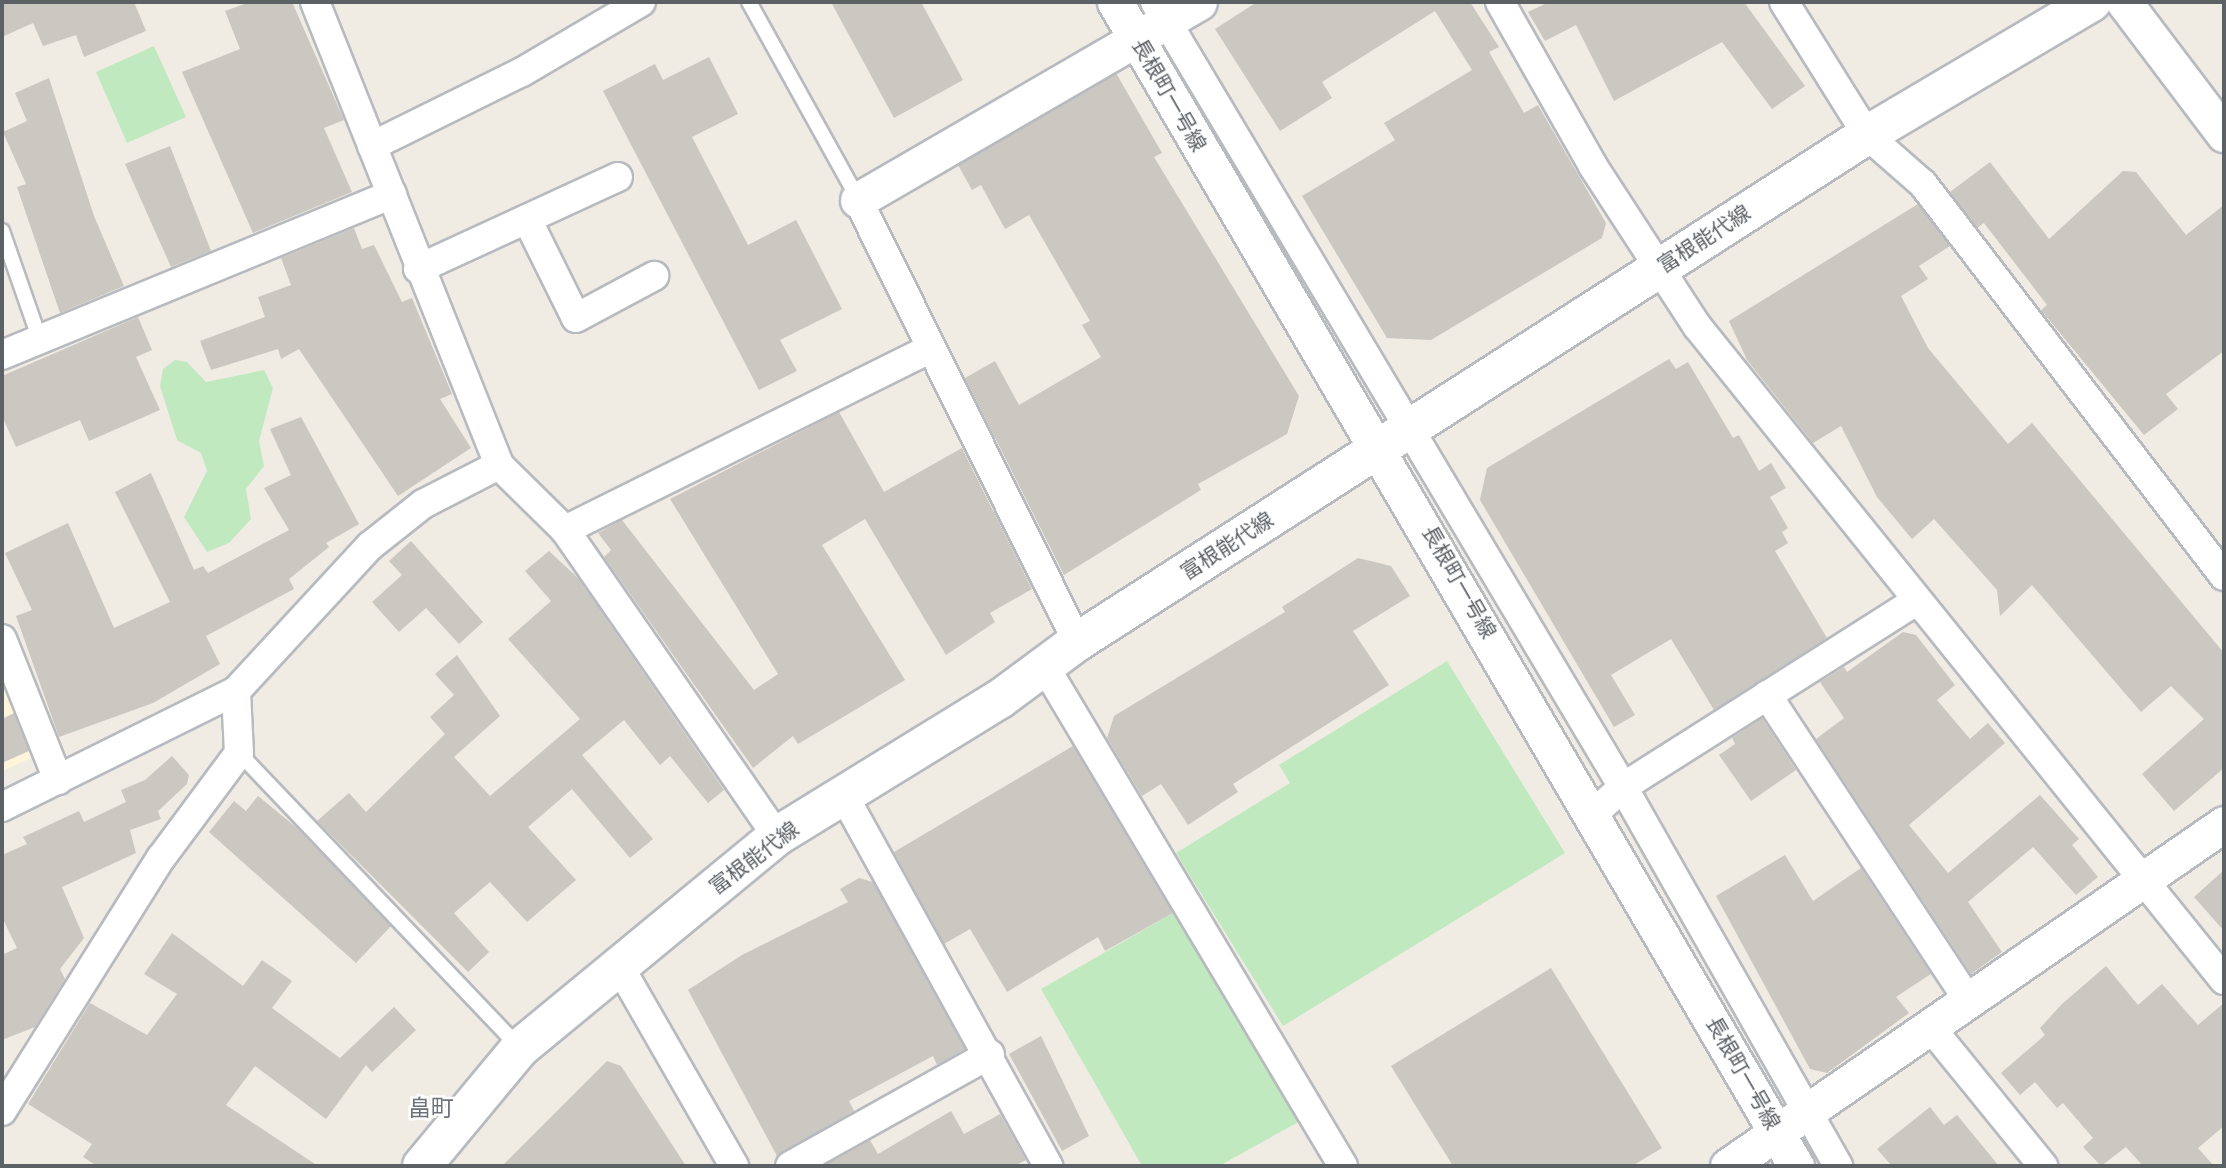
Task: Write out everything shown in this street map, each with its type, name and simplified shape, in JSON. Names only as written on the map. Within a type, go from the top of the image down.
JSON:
[{"type":"main road","name":"富根能代線","points":[[422,1166],[520,1048],[618,964],[777,836],[1045,667],[1077,642],[1657,268],[1867,135],[2092,2]]},
{"type":"street","points":[[315,2],[392,194],[418,269],[499,465],[565,530],[777,836]]},
{"type":"street","points":[[372,146],[522,72],[641,2]]},
{"type":"street","name":"長根町一号線","points":[[1115,2],[1593,814],[1796,1166]]},
{"type":"street","points":[[1077,642],[929,349],[858,200],[1138,42],[1161,12],[1199,2]]},
{"type":"street","points":[[1500,2],[1657,268],[1915,602],[2138,880],[2224,980]]},
{"type":"street","points":[[1784,2],[1867,135],[1923,184],[2224,576]]},
{"type":"street","points":[[2124,2],[2224,134]]},
{"type":"street","points":[[1161,12],[1408,431],[1623,787],[1838,1166]]},
{"type":"street","points":[[418,269],[618,177]]},
{"type":"street","points":[[2,355],[392,194]]},
{"type":"street","points":[[527,219],[576,318],[654,276]]},
{"type":"street","points":[[565,530],[929,349]]},
{"type":"street","points":[[2,807],[236,691],[370,546],[424,504],[499,465]]},
{"type":"street","points":[[1593,814],[1623,787],[1915,602]]},
{"type":"street","points":[[2,639],[58,780]]},
{"type":"street","points":[[1045,667],[1343,1166]]},
{"type":"street","points":[[2,1111],[161,858],[239,753],[236,691]]},
{"type":"street","points":[[1767,695],[1969,1001]]},
{"type":"street","points":[[844,796],[990,1054],[1048,1166]]},
{"type":"street","points":[[1728,1166],[1779,1135],[2138,880],[2224,824]]},
{"type":"street","points":[[618,964],[734,1166]]},
{"type":"street","points":[[1931,1028],[2043,1166]]},
{"type":"street","points":[[790,1166],[990,1054]]},
{"type":"lane","points":[[750,2],[858,200]]},
{"type":"lane","points":[[2,231],[40,340]]},
{"type":"lane","points":[[239,753],[520,1048]]},
{"type":"shaded area","points":[[2,664],[40,754],[2,771]]},
{"type":"green space","points":[[154,46],[186,117],[127,143],[96,72]]},
{"type":"green space","points":[[175,360],[187,362],[206,382],[264,370],[273,388],[259,441],[264,466],[246,489],[251,519],[229,543],[207,552],[184,517],[207,471],[201,453],[177,440],[160,386],[163,369]]},
{"type":"green space","points":[[1447,661],[1565,853],[1283,1026],[1176,853],[1290,783],[1279,765]]},
{"type":"green space","points":[[1182,908],[1302,1120],[1219,1166],[1142,1166],[1041,989]]},
{"type":"building","points":[[2,2],[134,2],[146,31],[84,57],[76,35],[43,46],[33,23],[2,37]]},
{"type":"building","points":[[250,2],[292,2],[344,120],[324,128],[352,192],[253,233],[182,72],[240,49],[225,11]]},
{"type":"building","points":[[831,2],[921,2],[963,80],[894,118]]},
{"type":"building","points":[[1257,2],[1470,2],[1499,47],[1489,52],[1524,113],[1538,105],[1606,223],[1602,238],[1431,340],[1387,338],[1302,196],[1395,140],[1384,123],[1472,70],[1435,11],[1322,82],[1332,98],[1280,131],[1215,29]]},
{"type":"building","points":[[1549,2],[1744,2],[1805,86],[1772,109],[1722,42],[1614,101],[1576,25],[1545,41],[1528,12]]},
{"type":"building","points":[[709,57],[738,114],[692,137],[748,245],[796,220],[842,309],[780,340],[797,371],[759,390],[603,91],[655,64],[663,80]]},
{"type":"building","points":[[1116,73],[1162,153],[1154,157],[1299,396],[1287,434],[1198,484],[1201,490],[1064,575],[965,378],[995,361],[1019,405],[1101,357],[1082,325],[1090,321],[1029,215],[1005,229],[981,185],[972,190],[958,165]]},
{"type":"building","points":[[49,78],[94,216],[124,286],[60,313],[17,187],[26,184],[3,132],[27,121],[15,93]]},
{"type":"building","points":[[170,146],[211,251],[171,267],[125,164]]},
{"type":"building","points":[[1990,162],[2049,239],[2123,171],[2136,172],[2186,235],[2224,205],[2224,351],[2166,394],[2178,409],[2144,435],[2041,310],[2047,305],[1984,223],[1977,228],[1950,192]]},
{"type":"building","points":[[1918,204],[1950,246],[1919,266],[1928,279],[1901,296],[1928,348],[2008,444],[2032,423],[2224,653],[2224,768],[2174,811],[2142,774],[2204,719],[2171,686],[2141,712],[2032,585],[2000,616],[1997,590],[1934,519],[1912,539],[1877,497],[1841,426],[1813,443],[1747,360],[1729,321]]},
{"type":"building","points":[[354,228],[362,249],[374,245],[402,302],[412,298],[452,394],[440,399],[471,448],[398,496],[299,349],[281,359],[278,349],[211,370],[200,341],[265,317],[258,297],[291,285],[281,258]]},
{"type":"building","points":[[138,317],[152,350],[136,357],[160,410],[89,441],[80,420],[16,447],[2,416],[2,376]]},
{"type":"building","points":[[1669,359],[1676,369],[1688,362],[1733,438],[1739,435],[1759,471],[1771,463],[1786,488],[1770,497],[1788,528],[1782,532],[1788,543],[1775,551],[1827,638],[1714,710],[1671,639],[1611,675],[1635,715],[1614,727],[1480,500],[1487,468]]},
{"type":"building","points":[[839,412],[884,492],[962,448],[1032,589],[990,613],[995,622],[946,655],[865,519],[822,545],[905,680],[798,744],[793,736],[753,768],[604,557],[611,550],[598,533],[622,520],[754,690],[778,674],[670,499]]},
{"type":"building","points":[[301,417],[359,524],[326,543],[329,547],[289,579],[294,589],[206,636],[220,664],[153,703],[59,737],[16,616],[32,610],[5,553],[68,523],[114,628],[170,602],[115,492],[151,473],[194,570],[203,566],[208,573],[289,530],[264,488],[291,475],[270,429]]},
{"type":"building","points":[[411,541],[483,622],[459,644],[426,608],[399,632],[372,602],[402,575],[389,561]]},
{"type":"building","points":[[549,551],[578,578],[724,790],[708,803],[670,756],[660,765],[624,720],[582,755],[653,839],[630,858],[572,789],[528,827],[576,880],[527,922],[490,882],[454,913],[489,952],[468,972],[317,821],[349,793],[366,812],[445,734],[430,717],[454,695],[435,674],[457,655],[500,716],[454,757],[490,796],[580,719],[508,639],[551,601],[525,571]]},
{"type":"building","points":[[1358,558],[1391,566],[1410,596],[1353,631],[1389,685],[1233,784],[1238,792],[1188,825],[1161,784],[1142,796],[1107,738],[1114,716],[1285,612],[1282,607]]},
{"type":"building","points":[[1903,632],[1916,635],[1955,685],[1937,700],[1970,739],[1988,723],[2005,743],[1909,825],[1948,873],[2040,795],[2079,839],[2072,845],[2098,877],[2076,895],[2033,847],[1968,902],[2002,952],[1971,974],[1816,739],[1844,718],[1820,682],[1844,667],[1847,672]]},
{"type":"building","points":[[14,713],[29,751],[2,763],[2,719]]},
{"type":"building","points":[[1762,718],[1796,770],[1751,801],[1719,755],[1735,744],[1732,738]]},
{"type":"building","points":[[1073,746],[1173,913],[1105,951],[1098,937],[1007,992],[970,929],[944,944],[894,852]]},
{"type":"building","points":[[172,756],[189,775],[187,784],[158,811],[161,819],[130,830],[136,853],[62,887],[84,938],[60,969],[65,979],[35,1027],[2,1040],[2,955],[17,948],[2,917],[2,855],[27,844],[23,837],[79,811],[84,822],[126,802],[121,790],[145,780]]},
{"type":"building","points":[[258,796],[297,828],[391,926],[356,963],[209,832],[234,801],[246,811]]},
{"type":"building","points":[[1785,855],[1813,901],[1861,868],[1931,974],[1896,997],[1909,1013],[1827,1073],[1810,1069],[1716,896]]},
{"type":"building","points":[[2224,870],[2224,931],[2194,897]]},
{"type":"building","points":[[859,878],[873,882],[965,1049],[937,1065],[933,1056],[849,1101],[854,1111],[777,1156],[688,990],[742,955],[848,902],[840,889]]},
{"type":"building","points":[[172,933],[243,986],[262,960],[292,981],[272,1008],[340,1058],[394,1007],[416,1030],[372,1072],[366,1065],[326,1119],[255,1066],[226,1105],[318,1166],[97,1166],[83,1157],[92,1144],[28,1104],[90,1003],[147,1035],[177,994],[144,974]]},
{"type":"building","points":[[2106,966],[2138,1005],[2162,984],[2198,1025],[2224,1003],[2224,1126],[2198,1148],[2214,1166],[2143,1166],[2126,1147],[2101,1166],[2083,1147],[2093,1138],[2063,1103],[2057,1108],[2035,1082],[2020,1095],[2001,1073],[2045,1035],[2040,1028],[2062,1004]]},
{"type":"building","points":[[1551,968],[1662,1148],[1632,1166],[1453,1166],[1391,1066]]},
{"type":"building","points":[[1041,1036],[1089,1136],[1062,1151],[1009,1054]]},
{"type":"building","points":[[607,1061],[621,1066],[686,1166],[502,1166]]},
{"type":"building","points":[[1930,1107],[1944,1125],[1957,1115],[1999,1166],[1892,1166],[1877,1149]]},
{"type":"building","points":[[951,1111],[964,1134],[1000,1114],[1026,1160],[1014,1166],[824,1166],[870,1140],[878,1154]]},
{"type":"district","name":"畠町","points":[[431,1108]]}]
